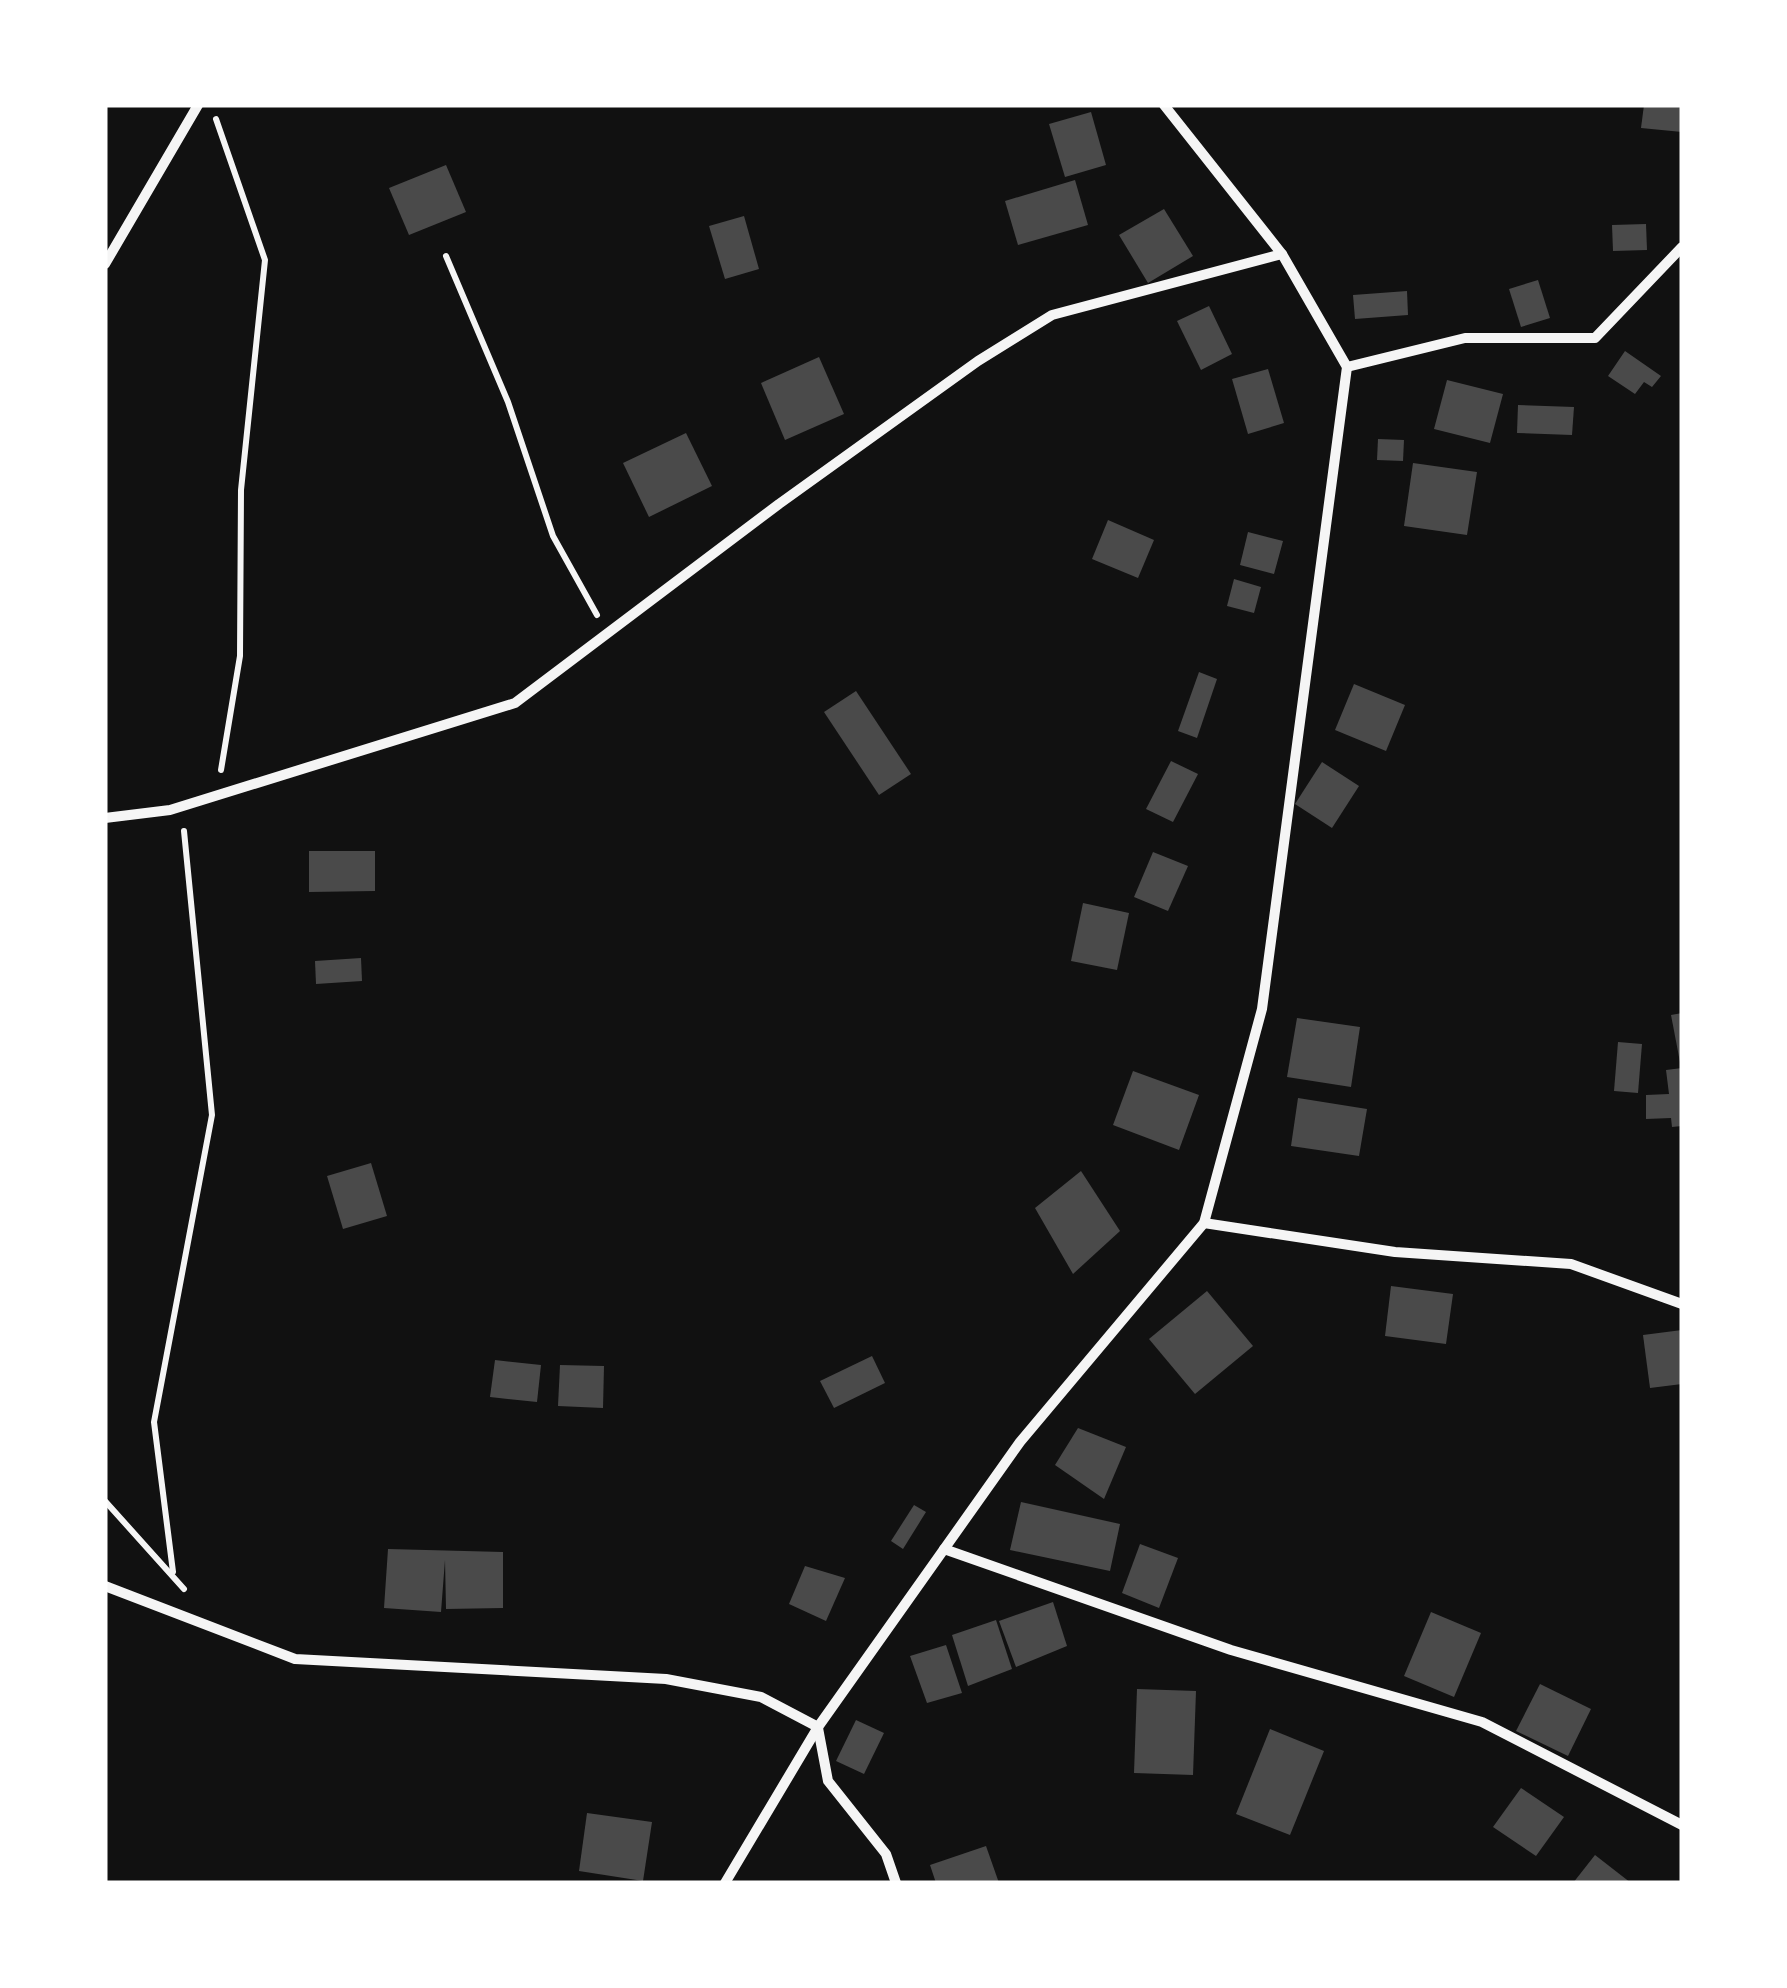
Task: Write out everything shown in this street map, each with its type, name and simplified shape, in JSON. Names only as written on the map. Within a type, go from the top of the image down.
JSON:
[{"type":"street","points":[[105,264],[198,105]]},
{"type":"street","points":[[726,1883],[818,1727],[1020,1442],[1204,1223],[1262,1009],[1347,367],[1282,254],[1164,105]]},
{"type":"street","points":[[1347,367],[1465,338],[1594,338],[1682,247]]},
{"type":"street","points":[[105,818],[182,807],[515,703],[963,372],[1052,315],[1282,254]]},
{"type":"street","points":[[1204,1223],[1395,1252],[1572,1264],[1682,1304]]},
{"type":"street","points":[[944,1549],[1231,1650],[1482,1722],[1682,1824]]},
{"type":"street","points":[[105,1586],[295,1659],[666,1679],[761,1697],[818,1727]]},
{"type":"street","points":[[818,1727],[828,1781],[886,1854],[896,1883]]},
{"type":"path","points":[[212,105],[265,260],[240,490],[240,656],[217,796]]},
{"type":"path","points":[[446,256],[508,402],[554,536],[608,634]]},
{"type":"path","points":[[173,1572],[154,1422],[212,1115],[182,807]]},
{"type":"path","points":[[105,1501],[173,1572],[207,1625]]},
{"type":"building","points":[[1644,105],[1682,105],[1682,132],[1641,128]]},
{"type":"building","points":[[1091,112],[1106,165],[1065,177],[1049,124]]},
{"type":"building","points":[[446,165],[466,212],[409,235],[389,188]]},
{"type":"building","points":[[1075,180],[1088,225],[1018,245],[1005,201]]},
{"type":"building","points":[[1164,209],[1193,256],[1148,283],[1119,235]]},
{"type":"building","points":[[744,216],[759,269],[725,279],[709,226]]},
{"type":"building","points":[[1646,224],[1647,250],[1613,251],[1612,225]]},
{"type":"building","points":[[1538,280],[1550,318],[1521,327],[1509,289]]},
{"type":"building","points":[[1407,291],[1408,315],[1355,319],[1353,295]]},
{"type":"building","points":[[1209,306],[1232,354],[1201,370],[1177,321]]},
{"type":"building","points":[[1625,351],[1661,376],[1652,387],[1644,382],[1635,394],[1608,376]]},
{"type":"building","points":[[819,357],[844,414],[785,440],[761,383]]},
{"type":"building","points":[[1268,369],[1284,423],[1248,434],[1232,379]]},
{"type":"building","points":[[1447,380],[1503,394],[1490,443],[1434,429]]},
{"type":"building","points":[[1518,405],[1574,407],[1572,435],[1517,433]]},
{"type":"building","points":[[686,433],[712,486],[649,517],[623,463]]},
{"type":"building","points":[[1378,439],[1404,440],[1403,461],[1377,460]]},
{"type":"building","points":[[1413,463],[1477,472],[1467,535],[1404,526]]},
{"type":"building","points":[[1108,520],[1154,540],[1138,578],[1092,559]]},
{"type":"building","points":[[1248,532],[1283,541],[1274,574],[1240,565]]},
{"type":"building","points":[[1234,579],[1261,587],[1254,613],[1227,606]]},
{"type":"building","points":[[1199,672],[1217,679],[1197,738],[1178,731]]},
{"type":"building","points":[[1354,684],[1405,705],[1386,751],[1335,730]]},
{"type":"building","points":[[856,691],[911,774],[879,795],[824,712]]},
{"type":"building","points":[[1171,761],[1198,774],[1173,822],[1146,809]]},
{"type":"building","points":[[1322,762],[1359,786],[1332,828],[1295,804]]},
{"type":"building","points":[[309,851],[375,851],[375,891],[309,892]]},
{"type":"building","points":[[1153,852],[1188,866],[1168,911],[1134,897]]},
{"type":"building","points":[[1083,903],[1129,913],[1117,970],[1071,961]]},
{"type":"building","points":[[361,958],[362,981],[316,984],[315,961]]},
{"type":"building","points":[[1682,1013],[1682,1062],[1680,1062],[1671,1015]]},
{"type":"building","points":[[1297,1018],[1360,1027],[1351,1087],[1287,1077]]},
{"type":"building","points":[[1618,1042],[1642,1044],[1638,1093],[1614,1091]]},
{"type":"building","points":[[1682,1068],[1682,1126],[1672,1127],[1671,1118],[1646,1119],[1646,1095],[1669,1094],[1666,1070]]},
{"type":"building","points":[[1133,1071],[1199,1095],[1179,1150],[1113,1125]]},
{"type":"building","points":[[1298,1098],[1367,1109],[1359,1156],[1291,1146]]},
{"type":"building","points":[[371,1163],[387,1216],[343,1229],[327,1176]]},
{"type":"building","points":[[1081,1171],[1120,1231],[1073,1274],[1035,1208]]},
{"type":"building","points":[[1391,1286],[1453,1294],[1446,1344],[1385,1336]]},
{"type":"building","points":[[1207,1291],[1253,1346],[1195,1394],[1149,1339]]},
{"type":"building","points":[[1682,1330],[1682,1384],[1650,1388],[1643,1335]]},
{"type":"building","points":[[872,1356],[885,1383],[834,1408],[820,1381]]},
{"type":"building","points":[[495,1360],[541,1365],[537,1402],[490,1397]]},
{"type":"building","points":[[560,1365],[604,1366],[603,1408],[558,1406]]},
{"type":"building","points":[[1078,1428],[1126,1447],[1104,1499],[1055,1465]]},
{"type":"building","points":[[1021,1502],[1120,1524],[1110,1571],[1010,1550]]},
{"type":"building","points":[[914,1505],[926,1512],[903,1549],[891,1541]]},
{"type":"building","points":[[1140,1544],[1178,1558],[1159,1608],[1122,1593]]},
{"type":"building","points":[[388,1549],[503,1552],[503,1608],[446,1609],[445,1560],[441,1612],[384,1608]]},
{"type":"building","points":[[805,1566],[845,1578],[826,1621],[789,1604]]},
{"type":"building","points":[[1053,1602],[1067,1646],[1016,1667],[999,1621]]},
{"type":"building","points":[[1431,1612],[1481,1633],[1454,1697],[1404,1676]]},
{"type":"building","points":[[996,1620],[1012,1669],[968,1686],[952,1635]]},
{"type":"building","points":[[946,1645],[962,1693],[927,1703],[910,1656]]},
{"type":"building","points":[[1540,1684],[1591,1709],[1568,1756],[1516,1731]]},
{"type":"building","points":[[1137,1689],[1196,1691],[1193,1775],[1134,1773]]},
{"type":"building","points":[[856,1720],[884,1733],[864,1774],[836,1761]]},
{"type":"building","points":[[1270,1729],[1324,1751],[1290,1835],[1236,1814]]},
{"type":"building","points":[[1521,1788],[1564,1817],[1536,1856],[1493,1827]]},
{"type":"building","points":[[587,1813],[652,1822],[643,1881],[579,1871]]},
{"type":"building","points":[[986,1846],[999,1883],[936,1883],[930,1865]]},
{"type":"building","points":[[1595,1855],[1631,1883],[1573,1883]]}]
